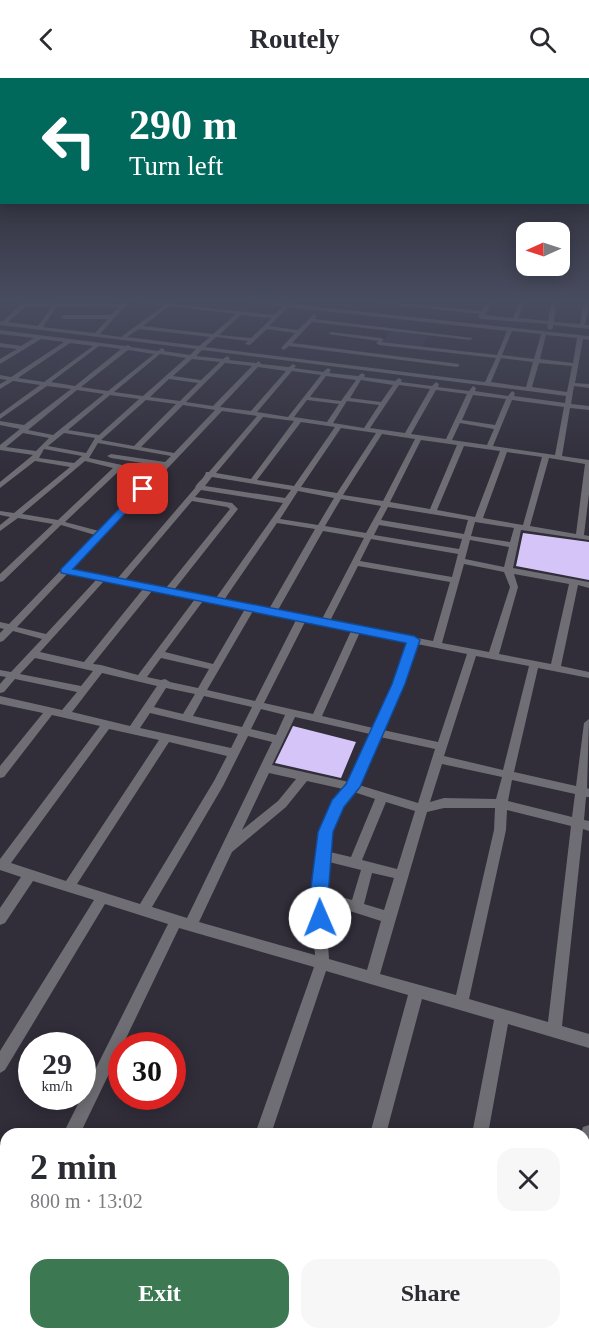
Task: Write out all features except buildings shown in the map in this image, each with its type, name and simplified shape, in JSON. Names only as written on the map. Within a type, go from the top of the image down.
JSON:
[{"type":"street","points":[[0,387],[43,358]]},
{"type":"street","points":[[0,417],[80,358]]},
{"type":"street","points":[[0,448],[114,358]]},
{"type":"street","points":[[0,486],[151,358]]},
{"type":"street","points":[[0,529],[73,465],[86,457],[99,439],[190,358]]},
{"type":"street","points":[[198,358],[589,408]]},
{"type":"street","points":[[135,449],[228,358]]},
{"type":"street","points":[[0,639],[5,626],[65,571],[158,475],[263,358]]},
{"type":"street","points":[[281,358],[569,394]]},
{"type":"street","points":[[289,419],[325,374],[334,358]]},
{"type":"street","points":[[328,424],[359,378],[369,358]]},
{"type":"street","points":[[401,358],[457,365]]},
{"type":"street","points":[[450,379],[460,358]]},
{"type":"street","points":[[488,383],[499,358]]},
{"type":"street","points":[[513,358],[575,365]]},
{"type":"street","points":[[528,388],[536,358]]},
{"type":"street","points":[[558,458],[577,358]]},
{"type":"street","points":[[119,582],[209,474],[298,360]]},
{"type":"street","points":[[366,430],[404,373]]},
{"type":"street","points":[[0,377],[589,462],[586,524],[580,537]]},
{"type":"street","points":[[168,377],[202,382]]},
{"type":"street","points":[[407,436],[440,377]]},
{"type":"street","points":[[448,442],[476,382]]},
{"type":"street","points":[[571,384],[589,386]]},
{"type":"street","points":[[489,448],[514,387]]},
{"type":"street","points":[[306,398],[383,404]]},
{"type":"street","points":[[252,482],[299,420]]},
{"type":"street","points":[[458,421],[497,426]]},
{"type":"street","points":[[0,423],[55,437]]},
{"type":"street","points":[[219,601],[339,426]]},
{"type":"street","points":[[64,431],[121,446],[176,455]]},
{"type":"street","points":[[272,612],[338,497],[380,432]]},
{"type":"street","points":[[325,622],[419,438]]},
{"type":"street","points":[[432,513],[461,444]]},
{"type":"street","points":[[102,464],[121,446]]},
{"type":"street","points":[[0,448],[86,457],[117,468],[158,475]]},
{"type":"street","points":[[437,645],[456,580],[465,538],[475,520],[504,450]]},
{"type":"street","points":[[38,453],[73,465]]},
{"type":"street","points":[[111,456],[167,465]]},
{"type":"street","points":[[494,656],[514,587],[508,570],[513,545],[522,527],[546,456]]},
{"type":"street","points":[[0,579],[117,468]]},
{"type":"street","points":[[209,474],[589,538]]},
{"type":"street","points":[[198,487],[286,501]]},
{"type":"street","points":[[169,591],[234,509],[229,505],[189,498]]},
{"type":"street","points":[[0,513],[61,523],[101,534]]},
{"type":"street","points":[[274,520],[369,536],[508,570],[589,585]]},
{"type":"street","points":[[376,522],[513,545]]},
{"type":"street","points":[[356,563],[456,580]]},
{"type":"street","points":[[65,571],[589,675]]},
{"type":"street","points":[[0,690],[102,578]]},
{"type":"street","points":[[555,669],[574,582]]},
{"type":"street","points":[[87,665],[150,587]]},
{"type":"street","points":[[142,677],[201,597]]},
{"type":"street","points":[[186,718],[250,608]]},
{"type":"street","points":[[142,910],[219,783],[302,618]]},
{"type":"street","points":[[5,626],[47,638]]},
{"type":"street","points":[[316,718],[357,628]]},
{"type":"street","points":[[265,1128],[322,963],[318,895],[321,855],[326,832],[337,804],[352,787],[398,684],[414,640]]},
{"type":"street","points":[[372,976],[388,917],[472,652]]},
{"type":"street","points":[[33,654],[376,731],[507,774],[586,792]]},
{"type":"street","points":[[159,654],[214,667]]},
{"type":"street","points":[[461,1003],[500,830],[501,804],[507,774],[534,664]]},
{"type":"street","points":[[65,714],[101,668]]},
{"type":"street","points":[[0,673],[83,690]]},
{"type":"street","points":[[133,730],[165,682]]},
{"type":"street","points":[[0,700],[234,753]]},
{"type":"street","points":[[148,709],[279,740]]},
{"type":"street","points":[[0,774],[50,711]]},
{"type":"street","points":[[74,1128],[183,923],[227,850],[292,712]]},
{"type":"street","points":[[554,1031],[584,824],[589,723]]},
{"type":"street","points":[[107,724],[1,866],[183,923],[372,976],[589,1041]]},
{"type":"street","points":[[68,888],[166,738]]},
{"type":"street","points":[[266,768],[352,787],[423,809],[444,803],[501,804],[584,824]]},
{"type":"street","points":[[227,850],[282,804],[305,776]]},
{"type":"street","points":[[356,906],[361,864],[382,796]]},
{"type":"street","points":[[321,855],[401,875]]},
{"type":"street","points":[[0,919],[29,876]]},
{"type":"street","points":[[318,895],[388,917]]},
{"type":"street","points":[[0,1065],[102,898]]},
{"type":"street","points":[[380,1128],[417,990]]},
{"type":"street","points":[[481,1128],[502,1016]]},
{"type":"route","points":[[143,489],[65,571],[414,640],[398,684],[352,787],[337,804],[326,832],[321,855],[318,895],[320,918]]}]
